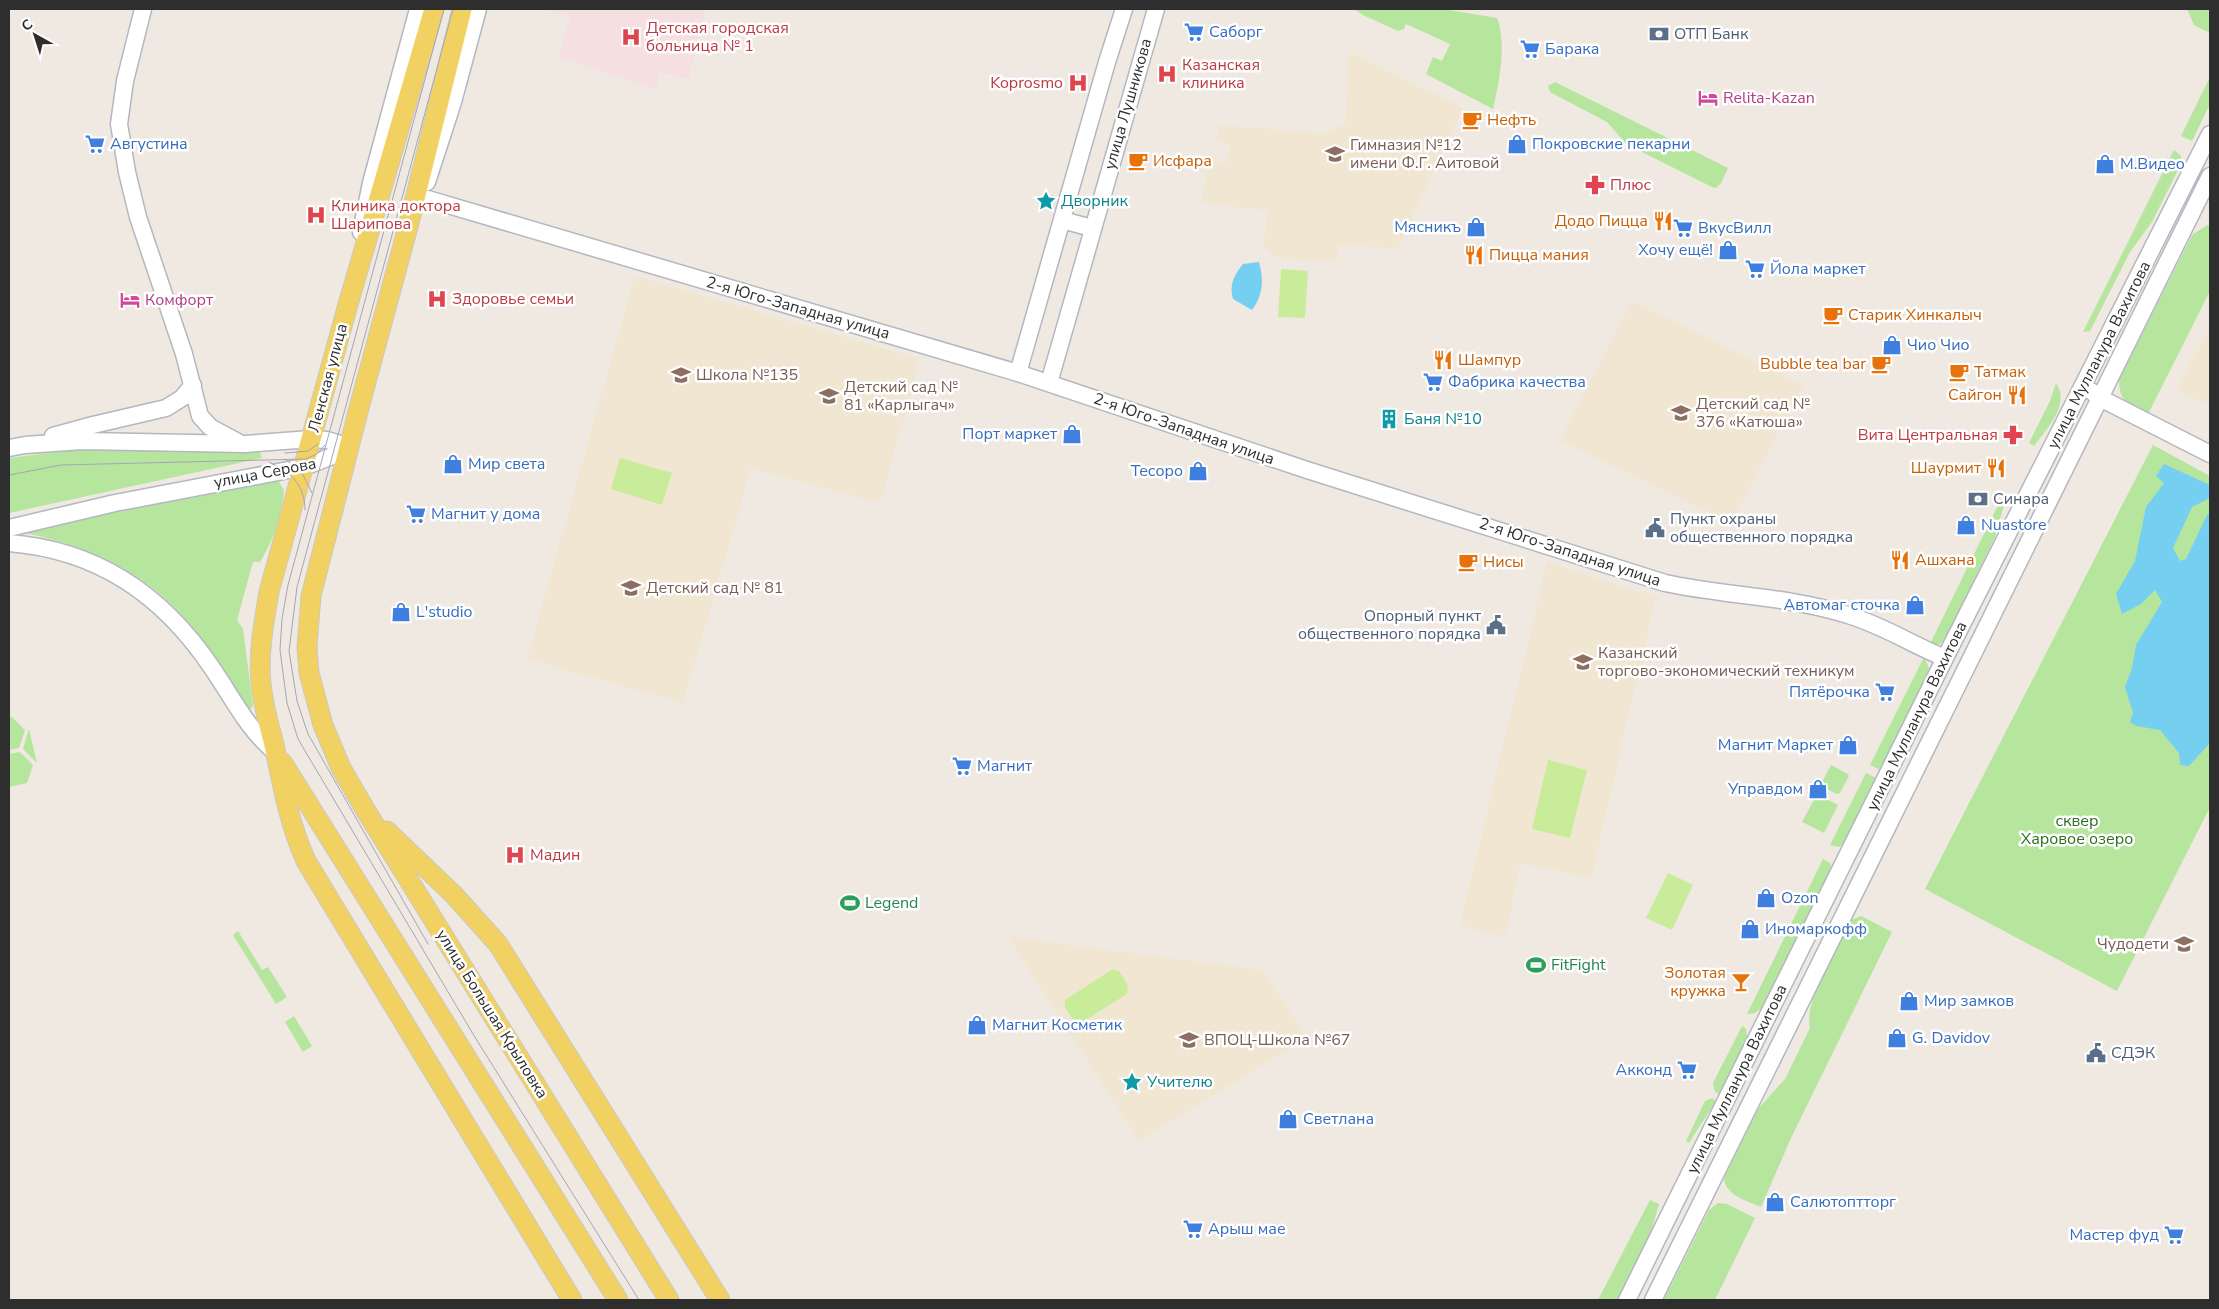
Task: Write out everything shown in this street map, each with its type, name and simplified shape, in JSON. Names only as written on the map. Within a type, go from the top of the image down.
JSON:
[{"type":"main road","name":"Ленская улица","points":[[276,753],[266,714],[261,682],[261,637],[269,592],[347,308],[434,9]]},
{"type":"main road","points":[[348,450],[409,223],[462,9]]},
{"type":"main road","name":"улица Большая Крыловка","points":[[348,450],[322,547],[310,604],[306,647],[309,674],[323,724],[341,768],[366,811],[669,1300]]},
{"type":"main road","points":[[276,753],[284,799],[294,834],[306,861],[572,1300]]},
{"type":"main road","points":[[276,753],[618,1300]]},
{"type":"main road","points":[[366,811],[454,895],[498,944],[720,1300]]},
{"type":"street","points":[[143,9],[125,80],[120,124],[127,172],[138,217],[193,385],[200,416],[210,427],[240,443]]},
{"type":"street","points":[[347,308],[371,183],[418,9]]},
{"type":"street","points":[[409,223],[421,197],[453,102],[478,9]]},
{"type":"street","name":"улица Лушникова","points":[[1018,373],[1104,71],[1124,9]]},
{"type":"street","name":"улица Лушникова","points":[[1049,383],[1156,9]]},
{"type":"street","name":"улица Мулланура Вахитова","points":[[1627,1300],[1945,658],[2210,134]]},
{"type":"street","name":"улица Мулланура Вахитова","points":[[1652,1300],[2210,176]]},
{"type":"street","name":"2-я Юго-Западная улица","points":[[421,197],[1018,373],[1290,465],[1665,582],[1697,589],[1810,605],[1849,615],[1945,658]]},
{"type":"street","points":[[1062,220],[1092,228]]},
{"type":"street","name":"улица Серова","points":[[9,448],[92,425],[166,408],[182,398],[193,385]]},
{"type":"street","points":[[2084,385],[2100,398],[2210,454]]},
{"type":"street","name":"улица Серова","points":[[25,445],[83,441],[240,443],[311,439],[327,440],[337,443],[348,450]]},
{"type":"street","name":"улица Серова","points":[[9,528],[152,495],[304,467],[348,450]]},
{"type":"street","points":[[9,543],[52,549],[94,563],[124,578],[149,597],[174,619],[191,639],[255,734],[276,753]]},
{"type":"shaded area","name":"Детская городская больница № 1","points":[[542,9],[706,9],[688,79],[660,72],[656,89],[559,57],[570,17]]},
{"type":"shaded area","name":"Гимназия №12 имени Ф.Г. Аитовой","points":[[1349,52],[1463,108],[1398,248],[1338,245],[1337,261],[1277,258],[1264,247],[1267,210],[1201,203],[1210,161],[1226,163],[1231,145],[1216,141],[1219,125],[1324,134],[1346,122]]},
{"type":"shaded area","points":[[635,276],[920,359],[880,503],[751,468],[683,703],[527,659]]},
{"type":"shaded area","name":"Детский сад № 376 «Катюша»","points":[[1632,301],[1803,385],[1731,523],[1560,440]]},
{"type":"shaded area","points":[[2210,327],[2210,406],[2177,390]]},
{"type":"shaded area","points":[[1547,562],[1656,597],[1591,878],[1520,863],[1506,937],[1460,925]]},
{"type":"shaded area","name":"ВПОЦ-Школа №67","points":[[1008,937],[1263,970],[1307,1038],[1139,1141]]},
{"type":"green space","points":[[1354,9],[1443,9],[1497,18],[1502,51],[1500,75],[1493,109],[1426,74],[1433,57],[1442,61],[1450,44],[1406,24],[1404,29],[1398,31]]},
{"type":"green space","points":[[2187,9],[2210,9],[2210,33],[2194,25]]},
{"type":"green space","points":[[2210,77],[2210,104],[2192,141],[2181,136]]},
{"type":"green space","points":[[1555,82],[1728,168],[1721,183],[1716,188],[1712,187],[1626,144],[1607,122],[1550,92],[1548,86]]},
{"type":"green space","points":[[2174,150],[2181,156],[2182,162],[2152,222],[2130,252],[2090,331],[2083,332]]},
{"type":"green space","points":[[2207,225],[2210,226],[2210,291],[2148,414],[2135,408],[2123,399],[2119,380],[2192,235]]},
{"type":"green space","points":[[1281,269],[1308,271],[1305,318],[1278,317]]},
{"type":"green space","points":[[2056,383],[2060,391],[2061,400],[2059,408],[2034,446],[2029,443],[2050,401]]},
{"type":"green space","name":"сквер Харовое озеро","points":[[2153,445],[2210,476],[2210,807],[2117,991],[1925,889]]},
{"type":"green space","points":[[80,449],[259,450],[262,458],[9,513],[9,458]]},
{"type":"green space","points":[[620,458],[672,473],[662,505],[611,489]]},
{"type":"green space","points":[[276,477],[284,490],[279,518],[265,554],[260,562],[253,562],[237,620],[243,629],[253,706],[249,710],[196,632],[171,604],[153,588],[112,562],[90,552],[44,537],[20,532],[155,500]]},
{"type":"green space","points":[[2001,499],[2005,501],[1995,537],[1945,638],[1940,644],[1929,646]]},
{"type":"green space","points":[[1924,657],[1929,668],[1927,675],[1880,770],[1870,765]]},
{"type":"green space","points":[[9,717],[12,717],[25,730],[19,748],[9,750]]},
{"type":"green space","points":[[29,729],[37,763],[23,749]]},
{"type":"green space","points":[[20,752],[33,765],[27,783],[9,787],[9,754]]},
{"type":"green space","points":[[1548,760],[1587,770],[1570,838],[1532,829]]},
{"type":"green space","points":[[1831,765],[1849,776],[1840,793],[1837,794],[1820,786]]},
{"type":"green space","points":[[1866,773],[1876,778],[1844,843],[1839,847],[1830,845]]},
{"type":"green space","points":[[1817,794],[1838,805],[1824,833],[1802,822]]},
{"type":"green space","points":[[1823,859],[1831,864],[1830,870],[1763,1007],[1755,1013],[1747,1014]]},
{"type":"green space","points":[[1668,873],[1693,885],[1672,930],[1646,918]]},
{"type":"green space","points":[[1861,916],[1892,932],[1791,1138],[1761,1207],[1743,1200],[1732,1193],[1725,1184],[1724,1178],[1758,1109],[1785,1079],[1810,1028],[1809,1017],[1816,989],[1851,920]]},
{"type":"green space","points":[[238,931],[262,970],[268,967],[287,997],[276,1004],[233,935]]},
{"type":"green space","points":[[1113,969],[1120,972],[1128,986],[1127,994],[1081,1023],[1074,1021],[1065,1007],[1065,1000]]},
{"type":"green space","points":[[294,1016],[312,1046],[303,1052],[285,1022]]},
{"type":"green space","points":[[1742,1026],[1746,1029],[1747,1037],[1720,1094],[1715,1092],[1713,1083]]},
{"type":"green space","points":[[1712,1098],[1716,1101],[1689,1143],[1686,1141],[1705,1101]]},
{"type":"green space","points":[[1650,1200],[1659,1204],[1650,1236],[1617,1300],[1598,1300]]},
{"type":"green space","points":[[1718,1203],[1727,1204],[1755,1218],[1715,1300],[1664,1300],[1709,1210]]},
{"type":"water","points":[[1259,262],[1262,288],[1252,310],[1233,299],[1232,285],[1237,272],[1243,264]]},
{"type":"water","points":[[2164,464],[2210,485],[2210,498],[2192,507],[2173,548],[2180,561],[2186,559],[2207,515],[2210,514],[2210,743],[2189,766],[2180,765],[2179,753],[2160,730],[2136,726],[2130,722],[2133,713],[2125,687],[2132,668],[2136,645],[2162,602],[2155,590],[2141,604],[2122,614],[2116,594],[2135,561],[2146,507],[2164,483],[2156,476]]},
{"type":"tram line","points":[[444,9],[288,585],[282,619],[280,650],[287,703],[298,739],[473,1034],[639,1300]]},
{"type":"tram line","points":[[428,944],[308,734],[297,701],[289,651],[297,587],[453,9]]},
{"type":"tram line","points":[[285,453],[308,451],[318,444]]},
{"type":"tram line","points":[[9,475],[61,465],[306,459],[317,454],[325,445]]},
{"type":"tram line","points":[[285,459],[302,473],[312,493]]},
{"type":"tram line","points":[[269,462],[295,480],[302,493],[305,510]]},
{"type":"place","name":"Саборг","points":[[1194,32]]},
{"type":"place","name":"ОТП Банк","points":[[1659,34]]},
{"type":"place","name":"Детская городская больница № 1","points":[[631,37]]},
{"type":"place","name":"Барака","points":[[1530,49]]},
{"type":"place","name":"Казанская клиника","points":[[1167,74]]},
{"type":"place","name":"Koprosmo","points":[[1078,83]]},
{"type":"place","name":"Relita-Kazan","points":[[1708,98]]},
{"type":"place","name":"Нефть","points":[[1472,120]]},
{"type":"place","name":"Августина","points":[[95,144]]},
{"type":"place","name":"Покровские пекарни","points":[[1517,144]]},
{"type":"place","name":"Гимназия №12 имени Ф.Г. Аитовой","points":[[1335,154]]},
{"type":"place","name":"Исфара","points":[[1138,161]]},
{"type":"place","name":"М.Видео","points":[[2105,164]]},
{"type":"place","name":"Плюс","points":[[1595,185]]},
{"type":"place","name":"Дворник","points":[[1046,201]]},
{"type":"place","name":"Клиника доктора Шарипова","points":[[316,215]]},
{"type":"place","name":"Додо Пицца","points":[[1663,221]]},
{"type":"place","name":"Мясникъ","points":[[1476,227]]},
{"type":"place","name":"ВкусВилл","points":[[1683,228]]},
{"type":"place","name":"Хочу ещё!","points":[[1728,250]]},
{"type":"place","name":"Пицца мания","points":[[1474,255]]},
{"type":"place","name":"Йола маркет","points":[[1755,269]]},
{"type":"place","name":"Здоровье семьи","points":[[437,299]]},
{"type":"place","name":"Комфорт","points":[[130,300]]},
{"type":"place","name":"Старик Хинкалыч","points":[[1833,315]]},
{"type":"place","name":"Чио Чио","points":[[1892,345]]},
{"type":"place","name":"Шампур","points":[[1443,360]]},
{"type":"place","name":"Bubble tea bar","points":[[1881,364]]},
{"type":"place","name":"Татмак","points":[[1959,372]]},
{"type":"place","name":"Школа №135","points":[[681,375]]},
{"type":"place","name":"Фабрика качества","points":[[1433,382]]},
{"type":"place","name":"Сайгон","points":[[2017,395]]},
{"type":"place","name":"Детский сад № 81 «Карлыгач»","points":[[829,396]]},
{"type":"place","name":"Детский сад № 376 «Катюша»","points":[[1681,413]]},
{"type":"place","name":"Баня №10","points":[[1389,419]]},
{"type":"place","name":"Порт маркет","points":[[1072,434]]},
{"type":"place","name":"Вита Центральная","points":[[2013,435]]},
{"type":"place","name":"Мир света","points":[[453,464]]},
{"type":"place","name":"Шаурмит","points":[[1996,468]]},
{"type":"place","name":"Тесоро","points":[[1198,471]]},
{"type":"place","name":"Синара","points":[[1978,499]]},
{"type":"place","name":"Магнит у дома","points":[[416,514]]},
{"type":"place","name":"Nuastore","points":[[1966,525]]},
{"type":"place","name":"Пункт охраны общественного порядка","points":[[1655,528]]},
{"type":"place","name":"Ашхана","points":[[1900,560]]},
{"type":"place","name":"Нисы","points":[[1468,562]]},
{"type":"place","name":"Детский сад № 81","points":[[631,588]]},
{"type":"place","name":"Автомаг сточка","points":[[1915,605]]},
{"type":"place","name":"L'studio","points":[[401,612]]},
{"type":"place","name":"Опорный пункт общественного порядка","points":[[1496,625]]},
{"type":"place","name":"Казанский торгово-экономический техникум","points":[[1583,662]]},
{"type":"place","name":"Пятёрочка","points":[[1885,692]]},
{"type":"place","name":"Магнит Маркет","points":[[1848,745]]},
{"type":"place","name":"Магнит","points":[[962,766]]},
{"type":"place","name":"Управдом","points":[[1818,789]]},
{"type":"place","name":"Мадин","points":[[515,855]]},
{"type":"place","name":"Ozon","points":[[1766,898]]},
{"type":"place","name":"Legend","points":[[850,903]]},
{"type":"place","name":"Иномаркофф","points":[[1750,929]]},
{"type":"place","name":"Чудодети","points":[[2184,944]]},
{"type":"place","name":"FitFight","points":[[1536,965]]},
{"type":"place","name":"Золотая кружка","points":[[1741,982]]},
{"type":"place","name":"Мир замков","points":[[1909,1001]]},
{"type":"place","name":"Магнит Косметик","points":[[977,1025]]},
{"type":"place","name":"G. Davidov","points":[[1897,1038]]},
{"type":"place","name":"ВПОЦ-Школа №67","points":[[1189,1040]]},
{"type":"place","name":"СДЭК","points":[[2096,1053]]},
{"type":"place","name":"Акконд","points":[[1687,1070]]},
{"type":"place","name":"Учителю","points":[[1132,1082]]},
{"type":"place","name":"Светлана","points":[[1288,1119]]},
{"type":"place","name":"Салютоптторг","points":[[1775,1202]]},
{"type":"place","name":"Арыш мае","points":[[1193,1229]]},
{"type":"place","name":"Мастер фуд","points":[[2174,1235]]}]
